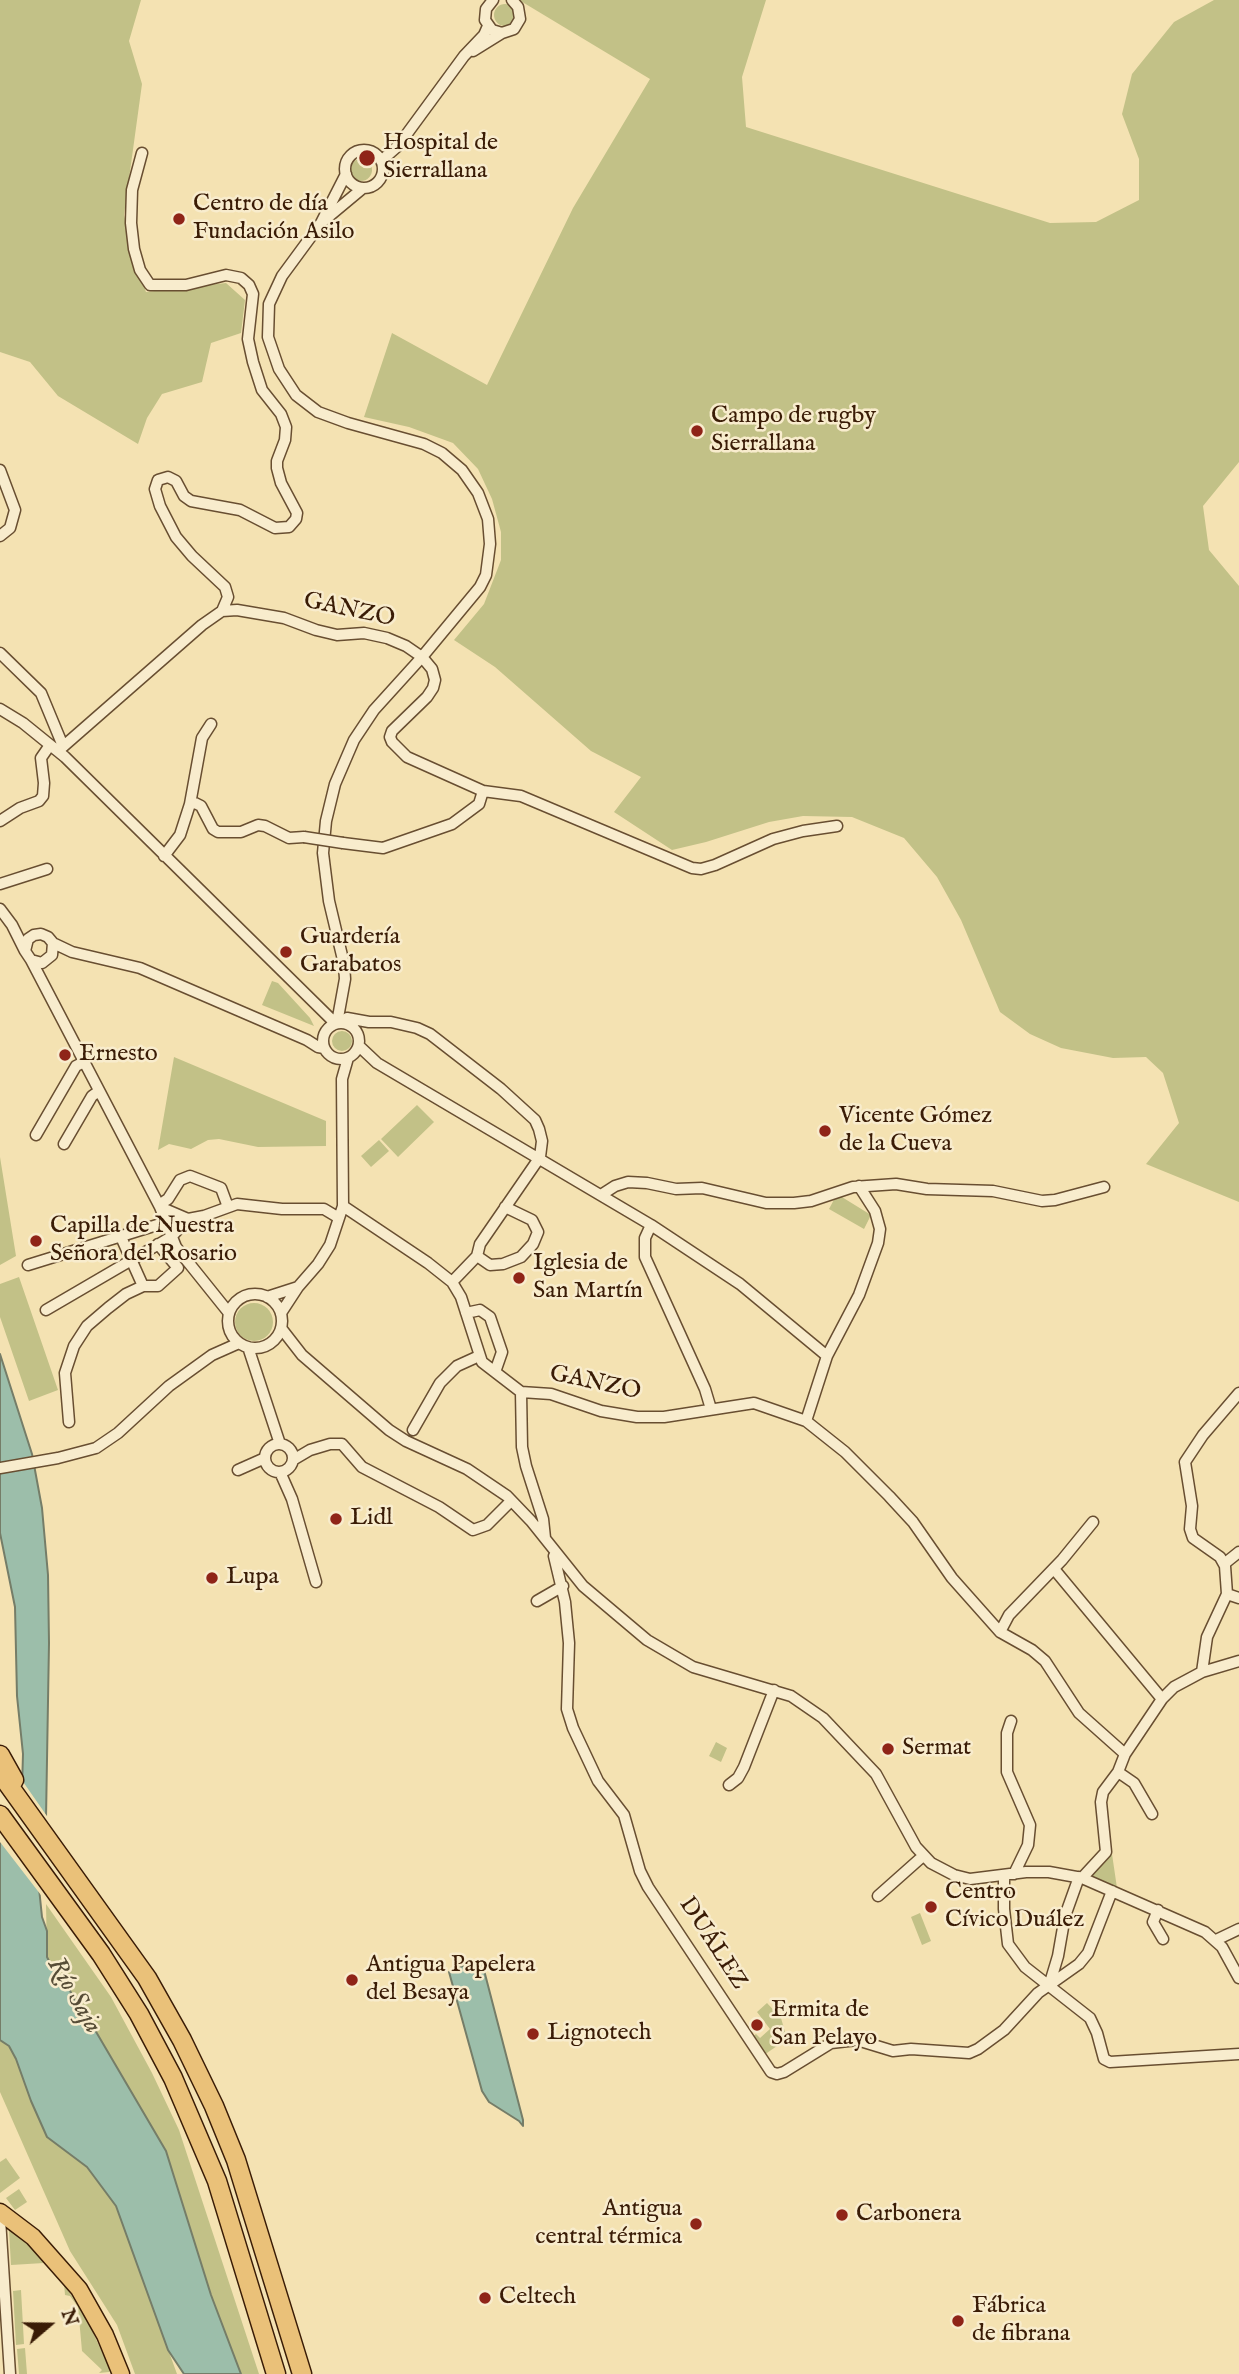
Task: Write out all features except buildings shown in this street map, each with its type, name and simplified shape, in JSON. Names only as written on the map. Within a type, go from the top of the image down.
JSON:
[{"type":"highway","points":[[0,1755],[74,1875]]},
{"type":"highway","points":[[0,1773],[158,1995],[214,2106],[242,2176],[302,2374]]},
{"type":"highway","points":[[0,1815],[101,1954],[132,2003],[186,2104],[217,2181],[274,2374]]},
{"type":"highway","points":[[0,1830],[32,1871],[58,1897]]},
{"type":"main road","points":[[0,2212],[33,2236],[79,2289],[105,2335],[121,2374]]},
{"type":"street","points":[[493,0],[485,9],[485,20],[488,26],[502,33]]},
{"type":"street","points":[[464,56],[518,25],[520,13],[514,1]]},
{"type":"street","points":[[381,161],[398,146],[464,56],[484,35],[488,26]]},
{"type":"street","points":[[334,1029],[342,997],[344,964],[329,901],[323,853],[330,803],[342,764],[374,710],[471,600],[486,575],[490,544],[488,519],[478,493],[463,470],[442,453],[424,444],[318,412],[296,395],[279,369],[268,337],[269,303],[282,276],[321,223],[343,178],[348,160],[360,151],[370,151],[381,161],[383,171],[380,179],[371,187],[363,188],[343,178]]},
{"type":"street","points":[[0,821],[20,808],[39,801],[43,796],[41,758],[222,611],[228,597],[225,587],[176,537],[160,506],[155,489],[158,480],[168,477],[176,481],[184,496],[191,501],[240,510],[275,528],[289,527],[296,519],[297,513],[281,483],[277,461],[285,440],[286,427],[281,414],[262,390],[248,339],[253,294],[249,285],[241,278],[226,275],[186,285],[170,286],[150,285],[144,279],[134,249],[131,223],[132,190],[142,153]]},
{"type":"street","points":[[321,223],[363,188]]},
{"type":"street","points":[[0,470],[15,510],[10,528],[0,537]]},
{"type":"street","name":"GANZO","points":[[222,611],[245,611],[284,618],[316,631],[337,635],[364,633],[387,638],[422,657]]},
{"type":"street","points":[[0,653],[41,692],[57,747]]},
{"type":"street","points":[[422,657],[432,669],[435,680],[433,688],[392,731],[392,742],[407,757],[483,791],[521,796],[692,868],[701,869],[773,839],[812,829],[837,827]]},
{"type":"street","points":[[0,709],[57,747],[319,1007],[334,1029],[346,1057],[342,1076],[343,1206],[330,1245],[281,1312],[281,1328],[268,1345],[258,1372]]},
{"type":"street","points":[[164,856],[180,835],[190,804],[202,738],[211,724]]},
{"type":"street","points":[[190,804],[201,806],[213,829],[218,832],[241,832],[258,825],[289,838],[304,837],[383,848],[452,824],[479,804],[483,791]]},
{"type":"street","points":[[0,884],[47,869]]},
{"type":"street","points":[[0,909],[12,925],[84,1062],[162,1213],[171,1237],[229,1313]]},
{"type":"street","points":[[12,925],[23,932],[48,937],[52,943],[72,952],[139,968],[307,1040],[334,1029],[369,1022],[391,1022],[430,1034],[468,1062],[535,1120],[542,1141],[540,1157],[480,1244],[477,1256],[452,1282]]},
{"type":"street","points":[[28,956],[28,939],[34,935]]},
{"type":"street","points":[[41,981],[42,969],[50,958],[52,943]]},
{"type":"street","points":[[28,956],[42,963],[72,952]]},
{"type":"street","points":[[306,996],[334,1029],[356,1031],[359,1046],[377,1063],[651,1225],[740,1284],[827,1356]]},
{"type":"street","points":[[319,1007],[331,1006],[342,997]]},
{"type":"street","points":[[346,1057],[359,1046]]},
{"type":"street","points":[[346,1057],[377,1063]]},
{"type":"street","points":[[36,1135],[76,1066],[84,1062]]},
{"type":"street","points":[[64,1143],[92,1096],[99,1091]]},
{"type":"street","points":[[162,1213],[180,1180],[190,1176],[221,1188],[228,1207]]},
{"type":"street","points":[[601,1195],[628,1182],[676,1189],[702,1188],[766,1203],[786,1203],[811,1201],[831,1192],[859,1186],[896,1184],[927,1189],[993,1191],[1041,1201],[1104,1187]]},
{"type":"street","points":[[806,1421],[827,1356],[859,1295],[878,1243],[880,1229],[875,1211],[859,1186]]},
{"type":"street","points":[[162,1213],[188,1219],[237,1204],[282,1209],[324,1209],[337,1223]]},
{"type":"street","points":[[343,1206],[452,1282],[466,1313],[482,1362],[521,1392]]},
{"type":"street","points":[[477,1256],[490,1265],[503,1264],[521,1257],[533,1244],[538,1232],[532,1220],[505,1207]]},
{"type":"street","points":[[28,1265],[121,1237],[162,1213],[175,1211],[188,1219]]},
{"type":"street","points":[[337,1223],[359,1218]]},
{"type":"street","points":[[47,1310],[171,1237],[188,1219]]},
{"type":"street","points":[[651,1225],[645,1238],[645,1257],[705,1389],[711,1409]]},
{"type":"street","points":[[121,1237],[143,1286]]},
{"type":"street","points":[[69,1422],[65,1373],[74,1346],[87,1326],[126,1294],[143,1286],[158,1286],[178,1268],[158,1244]]},
{"type":"street","points":[[298,1287],[280,1295],[267,1297],[254,1294],[237,1301],[229,1313],[228,1323],[230,1332],[244,1345],[258,1372],[269,1416],[287,1467],[292,1499],[316,1582]]},
{"type":"street","points":[[210,1288],[237,1301]]},
{"type":"street","points":[[267,1297],[281,1312]]},
{"type":"street","points":[[466,1313],[480,1310],[490,1317],[502,1352],[495,1372]]},
{"type":"street","name":"GANZO","points":[[281,1328],[302,1355],[398,1436],[467,1469],[511,1501],[583,1586],[647,1640],[693,1667],[775,1690]]},
{"type":"street","points":[[0,1468],[90,1451],[102,1444],[118,1433],[153,1400],[212,1355],[230,1332]]},
{"type":"street","points":[[212,1355],[244,1345],[268,1345]]},
{"type":"street","name":"GANZO","points":[[268,1345],[287,1347],[302,1355]]},
{"type":"street","points":[[413,1430],[440,1383],[457,1366],[479,1356]]},
{"type":"street","name":"GANZO","points":[[545,1538],[543,1519],[522,1447],[521,1392],[551,1394],[601,1411],[637,1417],[664,1417],[754,1403],[806,1421],[863,1469],[913,1522],[952,1578],[1000,1632]]},
{"type":"street","points":[[1202,1672],[1207,1637],[1227,1594],[1224,1564],[1193,1538],[1190,1529],[1192,1506],[1185,1462],[1203,1435],[1239,1393]]},
{"type":"street","points":[[241,1469],[267,1463],[287,1467],[310,1450],[334,1443],[342,1444],[349,1450],[362,1467],[439,1507],[474,1530],[487,1525],[511,1501]]},
{"type":"street","points":[[280,1447],[310,1450]]},
{"type":"street","points":[[267,1463],[280,1447]]},
{"type":"street","points":[[1093,1522],[1054,1569],[1009,1615],[1000,1632],[1038,1654],[1052,1670],[1079,1713],[1125,1754]]},
{"type":"street","name":"GANZO","points":[[553,1549],[563,1590],[569,1643],[567,1709],[577,1738],[598,1781]]},
{"type":"street","points":[[1224,1564],[1239,1552]]},
{"type":"street","points":[[1054,1569],[1162,1699]]},
{"type":"street","points":[[537,1601],[563,1590],[583,1586]]},
{"type":"street","points":[[1227,1594],[1239,1598]]},
{"type":"street","points":[[1049,1986],[1065,1916],[1081,1878],[1106,1852],[1101,1802],[1125,1754],[1162,1699],[1174,1687],[1202,1672],[1239,1661]]},
{"type":"street","points":[[729,1785],[738,1778],[744,1766],[775,1690],[799,1701],[823,1718],[867,1764],[892,1801],[916,1847],[923,1856],[944,1871],[963,1878],[977,1879],[1048,1872],[1081,1878],[1198,1927],[1216,1940],[1239,1978]]},
{"type":"street","points":[[1011,1721],[1007,1733],[1007,1772],[1030,1825],[1028,1845],[1009,1875],[1004,1909],[1007,1944],[1025,1968],[1090,2018],[1097,2033],[1101,2054],[1110,2062],[1239,2054]]},
{"type":"street","points":[[1118,1772],[1134,1783],[1152,1814]]},
{"type":"street","name":"DUÁLEZ","points":[[598,1781],[624,1815],[640,1871],[648,1886],[771,2071],[777,2074],[831,2043],[857,2040],[892,2050],[969,2053],[1004,2030],[1038,1993],[1079,1964],[1088,1954],[1112,1891]]},
{"type":"street","points":[[878,1896],[923,1856]]},
{"type":"street","points":[[1158,1910],[1153,1922],[1163,1939]]},
{"type":"street","points":[[1216,1940],[1239,1929]]},
{"type":"street","points":[[0,2219],[2,2284],[10,2374]]},
{"type":"shaded area","points":[[0,0],[141,0],[129,41],[142,84],[124,215],[138,270],[146,292],[226,283],[245,300],[241,333],[211,343],[202,382],[162,394],[147,418],[138,444],[58,396],[30,362],[0,352]]},
{"type":"shaded area","points":[[519,0],[766,0],[742,77],[746,127],[1050,223],[1096,222],[1139,200],[1139,159],[1122,114],[1132,74],[1174,22],[1214,0],[1239,0],[1239,462],[1203,506],[1209,550],[1239,586],[1239,1202],[1146,1164],[1179,1123],[1163,1073],[1146,1057],[1113,1058],[1061,1048],[1030,1034],[1000,1012],[961,920],[937,877],[904,838],[852,817],[803,816],[769,822],[672,850],[614,812],[641,777],[591,751],[495,667],[454,640],[484,604],[501,560],[501,532],[492,499],[478,469],[453,443],[409,427],[364,417],[392,333],[487,385],[573,208],[650,79]]},
{"type":"shaded area","points":[[505,4],[513,7],[516,15],[513,23],[505,26],[497,23],[494,15],[497,7]]},
{"type":"shaded area","points":[[361,159],[369,162],[372,170],[369,178],[361,181],[353,178],[350,170],[353,162]]},
{"type":"shaded area","points":[[272,981],[278,983],[314,1026],[262,1005]]},
{"type":"shaded area","points":[[342,1031],[349,1034],[352,1041],[349,1048],[342,1051],[335,1048],[332,1041],[335,1034]]},
{"type":"shaded area","points":[[174,1057],[326,1121],[326,1146],[258,1147],[219,1139],[208,1140],[191,1149],[169,1144],[158,1150]]},
{"type":"shaded area","points":[[417,1105],[434,1122],[398,1157],[381,1139]]},
{"type":"shaded area","points":[[379,1140],[389,1151],[371,1167],[361,1156]]},
{"type":"shaded area","points":[[0,1157],[16,1256],[0,1265]]},
{"type":"shaded area","points":[[837,1194],[871,1215],[864,1229],[829,1209]]},
{"type":"shaded area","points":[[19,1277],[58,1390],[29,1401],[0,1317],[0,1284]]},
{"type":"shaded area","points":[[254,1303],[268,1308],[273,1322],[268,1336],[254,1341],[240,1336],[235,1322],[240,1308]]},
{"type":"shaded area","points":[[0,1354],[32,1454],[42,1508],[48,1575],[46,1818],[39,1888],[42,1917],[47,1931],[47,1957],[57,1977],[66,1982],[79,2010],[95,2030],[166,2151],[211,2295],[241,2374],[184,2374],[168,2350],[116,2206],[87,2167],[47,2137],[16,2059],[9,2046],[0,2040],[0,1844],[22,1788],[23,1754],[17,1696],[15,1607],[0,1533]]},
{"type":"shaded area","points":[[716,1742],[727,1748],[721,1762],[709,1756]]},
{"type":"shaded area","points":[[1112,1854],[1117,1888],[1089,1876]]},
{"type":"shaded area","points":[[46,1904],[111,1997],[179,2130],[259,2374],[241,2374],[211,2295],[166,2151],[95,2030],[79,2010],[66,1982],[57,1977],[51,1968],[47,1957]]},
{"type":"shaded area","points":[[920,1913],[931,1941],[922,1945],[911,1917]]},
{"type":"shaded area","points":[[475,1963],[482,1966],[485,1974],[523,2126],[489,2102],[482,2091],[449,1972]]},
{"type":"shaded area","points":[[767,2003],[781,2018],[787,2039],[764,2055],[751,2038],[756,2034],[760,2038],[770,2029],[757,2012]]},
{"type":"shaded area","points":[[0,2040],[9,2046],[16,2059],[47,2137],[87,2167],[116,2206],[177,2374],[135,2374],[117,2325],[70,2251],[0,2092]]},
{"type":"shaded area","points":[[6,2158],[20,2178],[0,2193],[0,2162]]},
{"type":"shaded area","points":[[19,2189],[27,2202],[15,2210],[6,2198]]},
{"type":"shaded area","points":[[9,2230],[29,2245],[44,2263],[11,2265]]},
{"type":"shaded area","points":[[64,2283],[91,2328],[109,2372],[99,2373],[102,2370],[82,2351],[78,2307],[70,2296],[65,2295]]},
{"type":"shaded area","points":[[21,2290],[24,2344],[16,2345],[13,2291]]},
{"type":"shaded area","points":[[25,2348],[27,2374],[19,2374],[17,2349]]},
{"type":"pier","points":[[19,1776],[49,1819],[42,1875],[44,1899],[0,1842],[0,1828],[5,1810],[19,1787]]},
{"type":"place","name":"Hospital de Sierrallana","points":[[367,158]]},
{"type":"place","name":"Centro de día Fundación Asilo","points":[[179,219]]},
{"type":"place","name":"Campo de rugby Sierrallana","points":[[697,431]]},
{"type":"place","name":"Guardería Garabatos","points":[[286,952]]},
{"type":"place","name":"Ernesto","points":[[65,1055]]},
{"type":"place","name":"Vicente Gómez de la Cueva","points":[[825,1131]]},
{"type":"place","name":"Capilla de Nuestra Señora del Rosario","points":[[36,1241]]},
{"type":"place","name":"Iglesia de San Martín","points":[[519,1278]]},
{"type":"place","name":"Lidl","points":[[336,1519]]},
{"type":"place","name":"Lupa","points":[[212,1578]]},
{"type":"place","name":"Sermat","points":[[888,1749]]},
{"type":"place","name":"Centro Cívico Duález","points":[[931,1907]]},
{"type":"place","name":"Antigua Papelera del Besaya","points":[[352,1980]]},
{"type":"place","name":"Ermita de San Pelayo","points":[[757,2025]]},
{"type":"place","name":"Lignotech","points":[[533,2034]]},
{"type":"place","name":"Carbonera","points":[[842,2215]]},
{"type":"place","name":"Antigua central térmica","points":[[696,2224]]},
{"type":"place","name":"Celtech","points":[[485,2298]]},
{"type":"place","name":"Fábrica de fibrana","points":[[958,2321]]},
{"type":"water label","name":"Río Saja","points":[[73,1996]]}]
